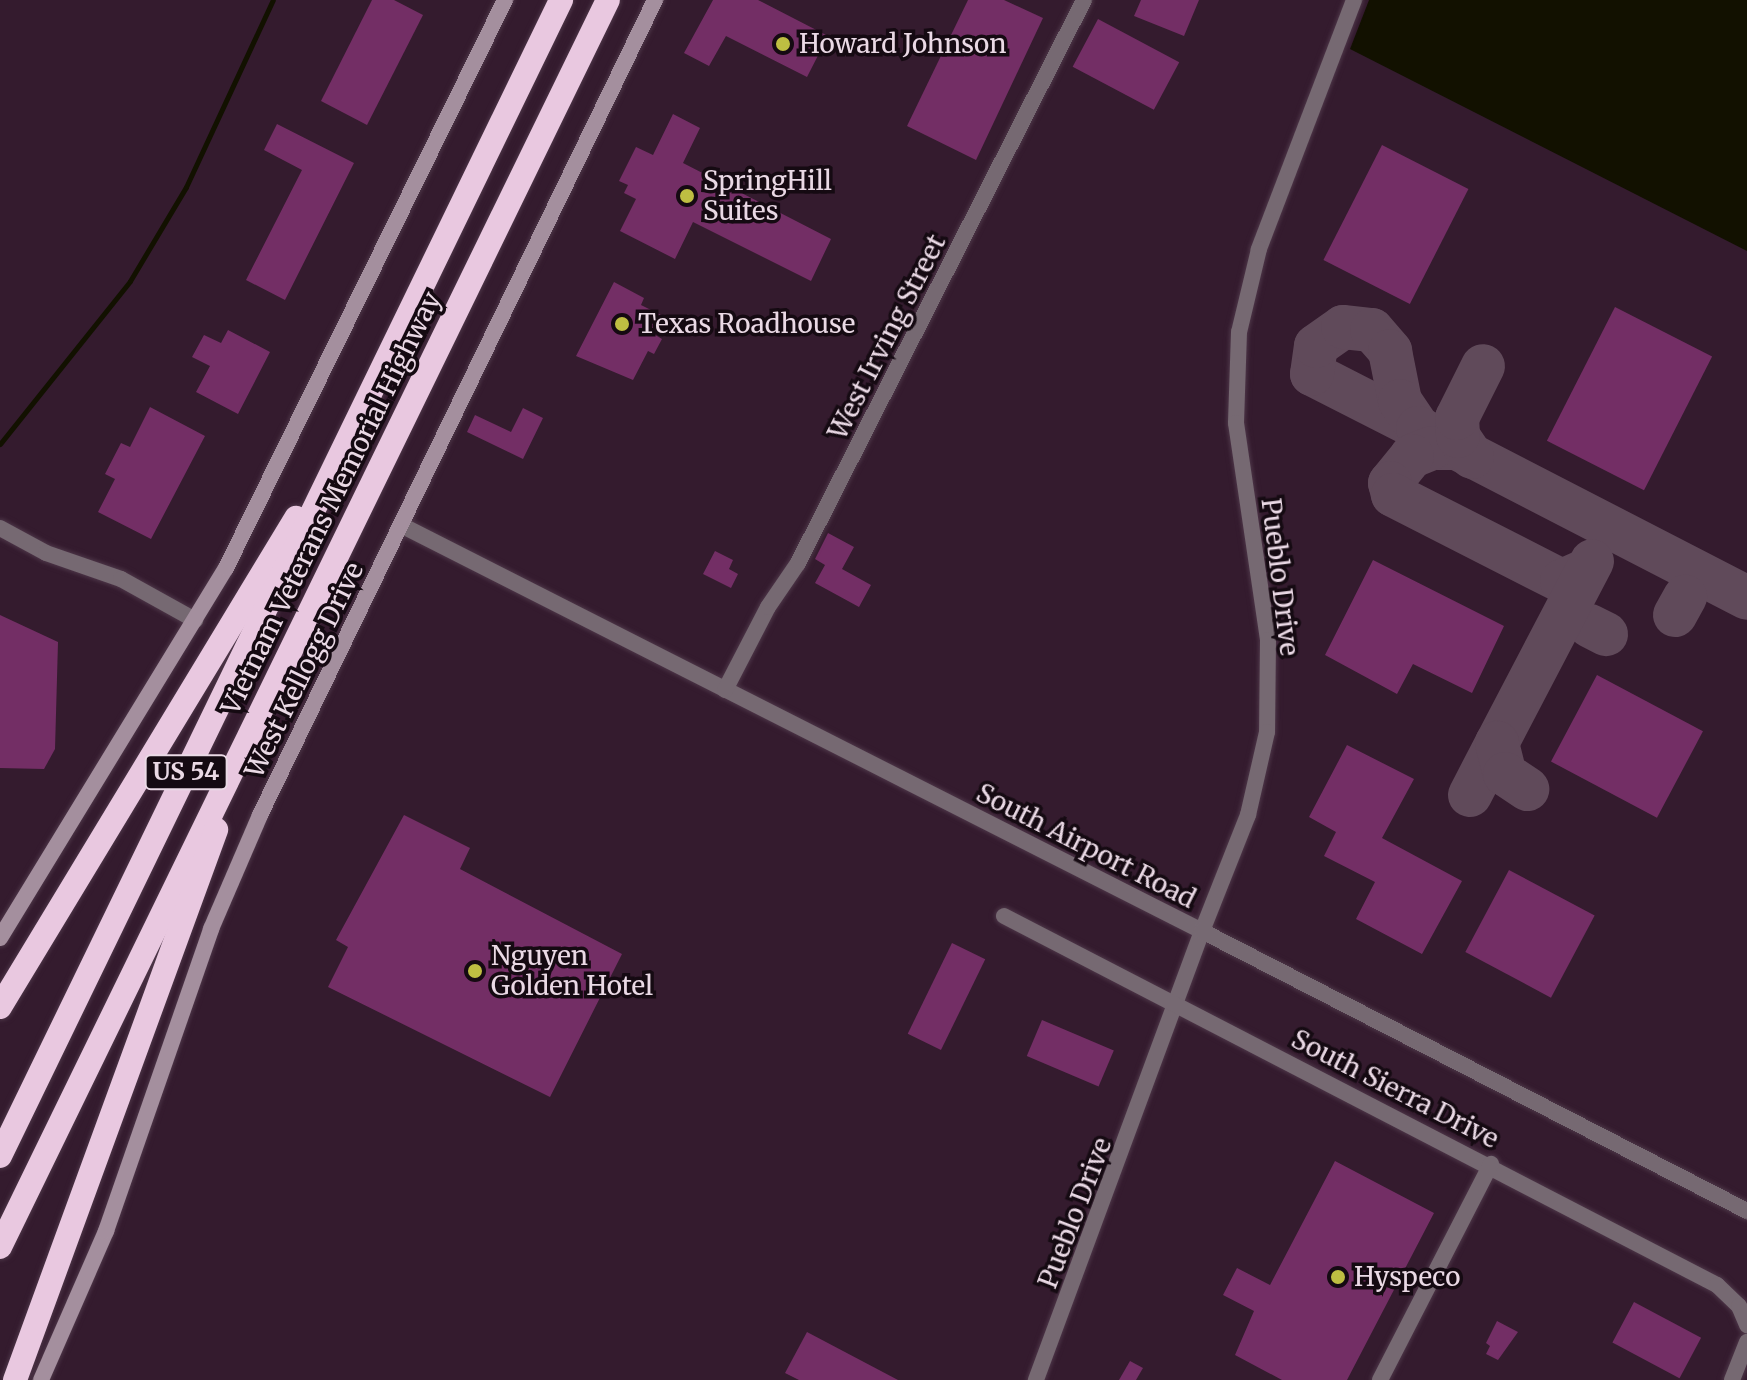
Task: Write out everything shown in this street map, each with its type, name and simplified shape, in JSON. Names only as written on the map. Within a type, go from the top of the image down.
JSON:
[{"type":"highway","name":"Vietnam Veterans Memorial Highway","points":[[0,1156],[561,0]]},
{"type":"highway","name":"Vietnam Veterans Memorial Highway","points":[[0,1247],[608,0]]},
{"type":"highway","points":[[0,1007],[374,389]]},
{"type":"highway","points":[[15,1380],[240,753]]},
{"type":"main road","points":[[0,938],[195,620],[294,433],[505,0]]},
{"type":"main road","name":"West Kellogg Drive","points":[[41,1380],[106,1231],[211,929],[260,815],[655,0]]},
{"type":"street","name":"West Irving Street","points":[[725,690],[768,607],[798,563],[1084,0]]},
{"type":"street","name":"Pueblo Drive","points":[[1036,1380],[1248,815],[1267,732],[1268,640],[1236,423],[1239,332],[1259,249],[1354,0]]},
{"type":"street","name":"South Airport Road","points":[[401,525],[1747,1211]]},
{"type":"street","points":[[0,528],[46,553],[121,579],[195,620]]},
{"type":"street","name":"South Sierra Drive","points":[[1004,916],[1491,1164],[1717,1285],[1739,1306],[1747,1325]]},
{"type":"street","points":[[1380,1380],[1491,1164]]},
{"type":"street","points":[[1732,1380],[1747,1342]]},
{"type":"shaded area","points":[[1369,0],[1747,0],[1747,251],[1350,49]]},
{"type":"building","points":[[372,0],[394,0],[423,15],[367,125],[321,101]]},
{"type":"building","name":"Howard Johnson","points":[[713,0],[758,0],[828,36],[807,77],[726,36],[709,66],[684,53]]},
{"type":"building","points":[[968,0],[1004,0],[1043,18],[976,160],[907,126]]},
{"type":"building","points":[[1141,0],[1199,0],[1184,36],[1134,16]]},
{"type":"building","points":[[1098,19],[1179,62],[1154,110],[1073,67]]},
{"type":"building","name":"SpringHill Suites","points":[[673,114],[700,128],[683,163],[831,239],[811,281],[693,222],[675,259],[620,231],[636,199],[624,193],[628,185],[619,181],[636,147],[653,155]]},
{"type":"building","points":[[277,124],[354,163],[285,300],[246,280],[302,170],[264,150]]},
{"type":"building","points":[[1382,145],[1468,189],[1410,304],[1323,260]]},
{"type":"building","name":"Texas Roadhouse","points":[[614,282],[644,298],[641,305],[661,315],[652,333],[662,339],[654,354],[648,351],[633,380],[576,356]]},
{"type":"building","points":[[1615,307],[1712,356],[1644,490],[1547,441]]},
{"type":"building","points":[[228,330],[270,352],[238,414],[196,392],[210,366],[192,357],[204,335],[221,343]]},
{"type":"building","points":[[150,407],[205,436],[151,539],[98,512],[115,479],[105,474],[121,443],[130,447]]},
{"type":"building","points":[[523,408],[543,418],[523,459],[467,432],[475,415],[511,432]]},
{"type":"building","points":[[828,533],[854,547],[842,569],[871,585],[859,607],[815,583],[825,565],[815,559]]},
{"type":"building","points":[[715,551],[733,560],[729,569],[738,574],[731,588],[703,574]]},
{"type":"building","points":[[1373,560],[1504,626],[1472,693],[1413,664],[1397,694],[1325,655]]},
{"type":"building","points":[[0,615],[58,642],[55,749],[44,769],[0,768]]},
{"type":"building","points":[[1597,675],[1703,731],[1657,818],[1551,762]]},
{"type":"building","points":[[1347,745],[1414,779],[1382,838],[1462,881],[1422,954],[1356,919],[1375,882],[1324,856],[1336,832],[1309,817]]},
{"type":"building","name":"Nguyen Golden Hotel","points":[[404,815],[470,848],[460,869],[622,954],[550,1097],[328,987],[348,947],[336,940]]},
{"type":"building","points":[[1509,870],[1595,916],[1551,998],[1465,952]]},
{"type":"building","points":[[952,943],[985,959],[941,1050],[908,1034]]},
{"type":"building","points":[[1042,1020],[1114,1050],[1099,1086],[1027,1056]]},
{"type":"building","name":"Hyspeco","points":[[1335,1161],[1434,1213],[1347,1380],[1282,1380],[1235,1355],[1254,1311],[1223,1295],[1237,1268],[1270,1285]]},
{"type":"building","points":[[1634,1302],[1701,1338],[1680,1378],[1612,1343]]},
{"type":"building","points":[[1497,1321],[1518,1332],[1498,1360],[1486,1354],[1490,1346],[1486,1343]]},
{"type":"building","points":[[807,1332],[898,1380],[799,1380],[785,1373]]},
{"type":"building","points":[[1130,1361],[1143,1368],[1136,1380],[1119,1380]]},
{"type":"waterway","points":[[0,444],[130,281],[186,187],[273,0]]},
{"type":"taxiway","points":[[1418,428],[1312,374],[1316,346],[1343,327],[1372,330],[1390,351],[1400,401],[1418,428],[1747,598]]},
{"type":"taxiway","points":[[1472,457],[1458,436],[1457,418],[1483,366]]},
{"type":"taxiway","points":[[1455,448],[1432,448],[1412,456],[1390,483],[1393,495],[1562,581],[1584,571]]},
{"type":"taxiway","points":[[1497,743],[1592,561]]},
{"type":"taxiway","points":[[1675,615],[1685,597]]},
{"type":"taxiway","points":[[1590,626],[1606,634]]},
{"type":"taxiway","points":[[1470,795],[1497,743],[1505,774],[1527,789]]},
{"type":"place","name":"Howard Johnson","points":[[783,44]]},
{"type":"place","name":"SpringHill Suites","points":[[687,196]]},
{"type":"place","name":"Texas Roadhouse","points":[[622,324]]},
{"type":"place","name":"Nguyen Golden Hotel","points":[[475,971]]},
{"type":"place","name":"Hyspeco","points":[[1338,1277]]}]
